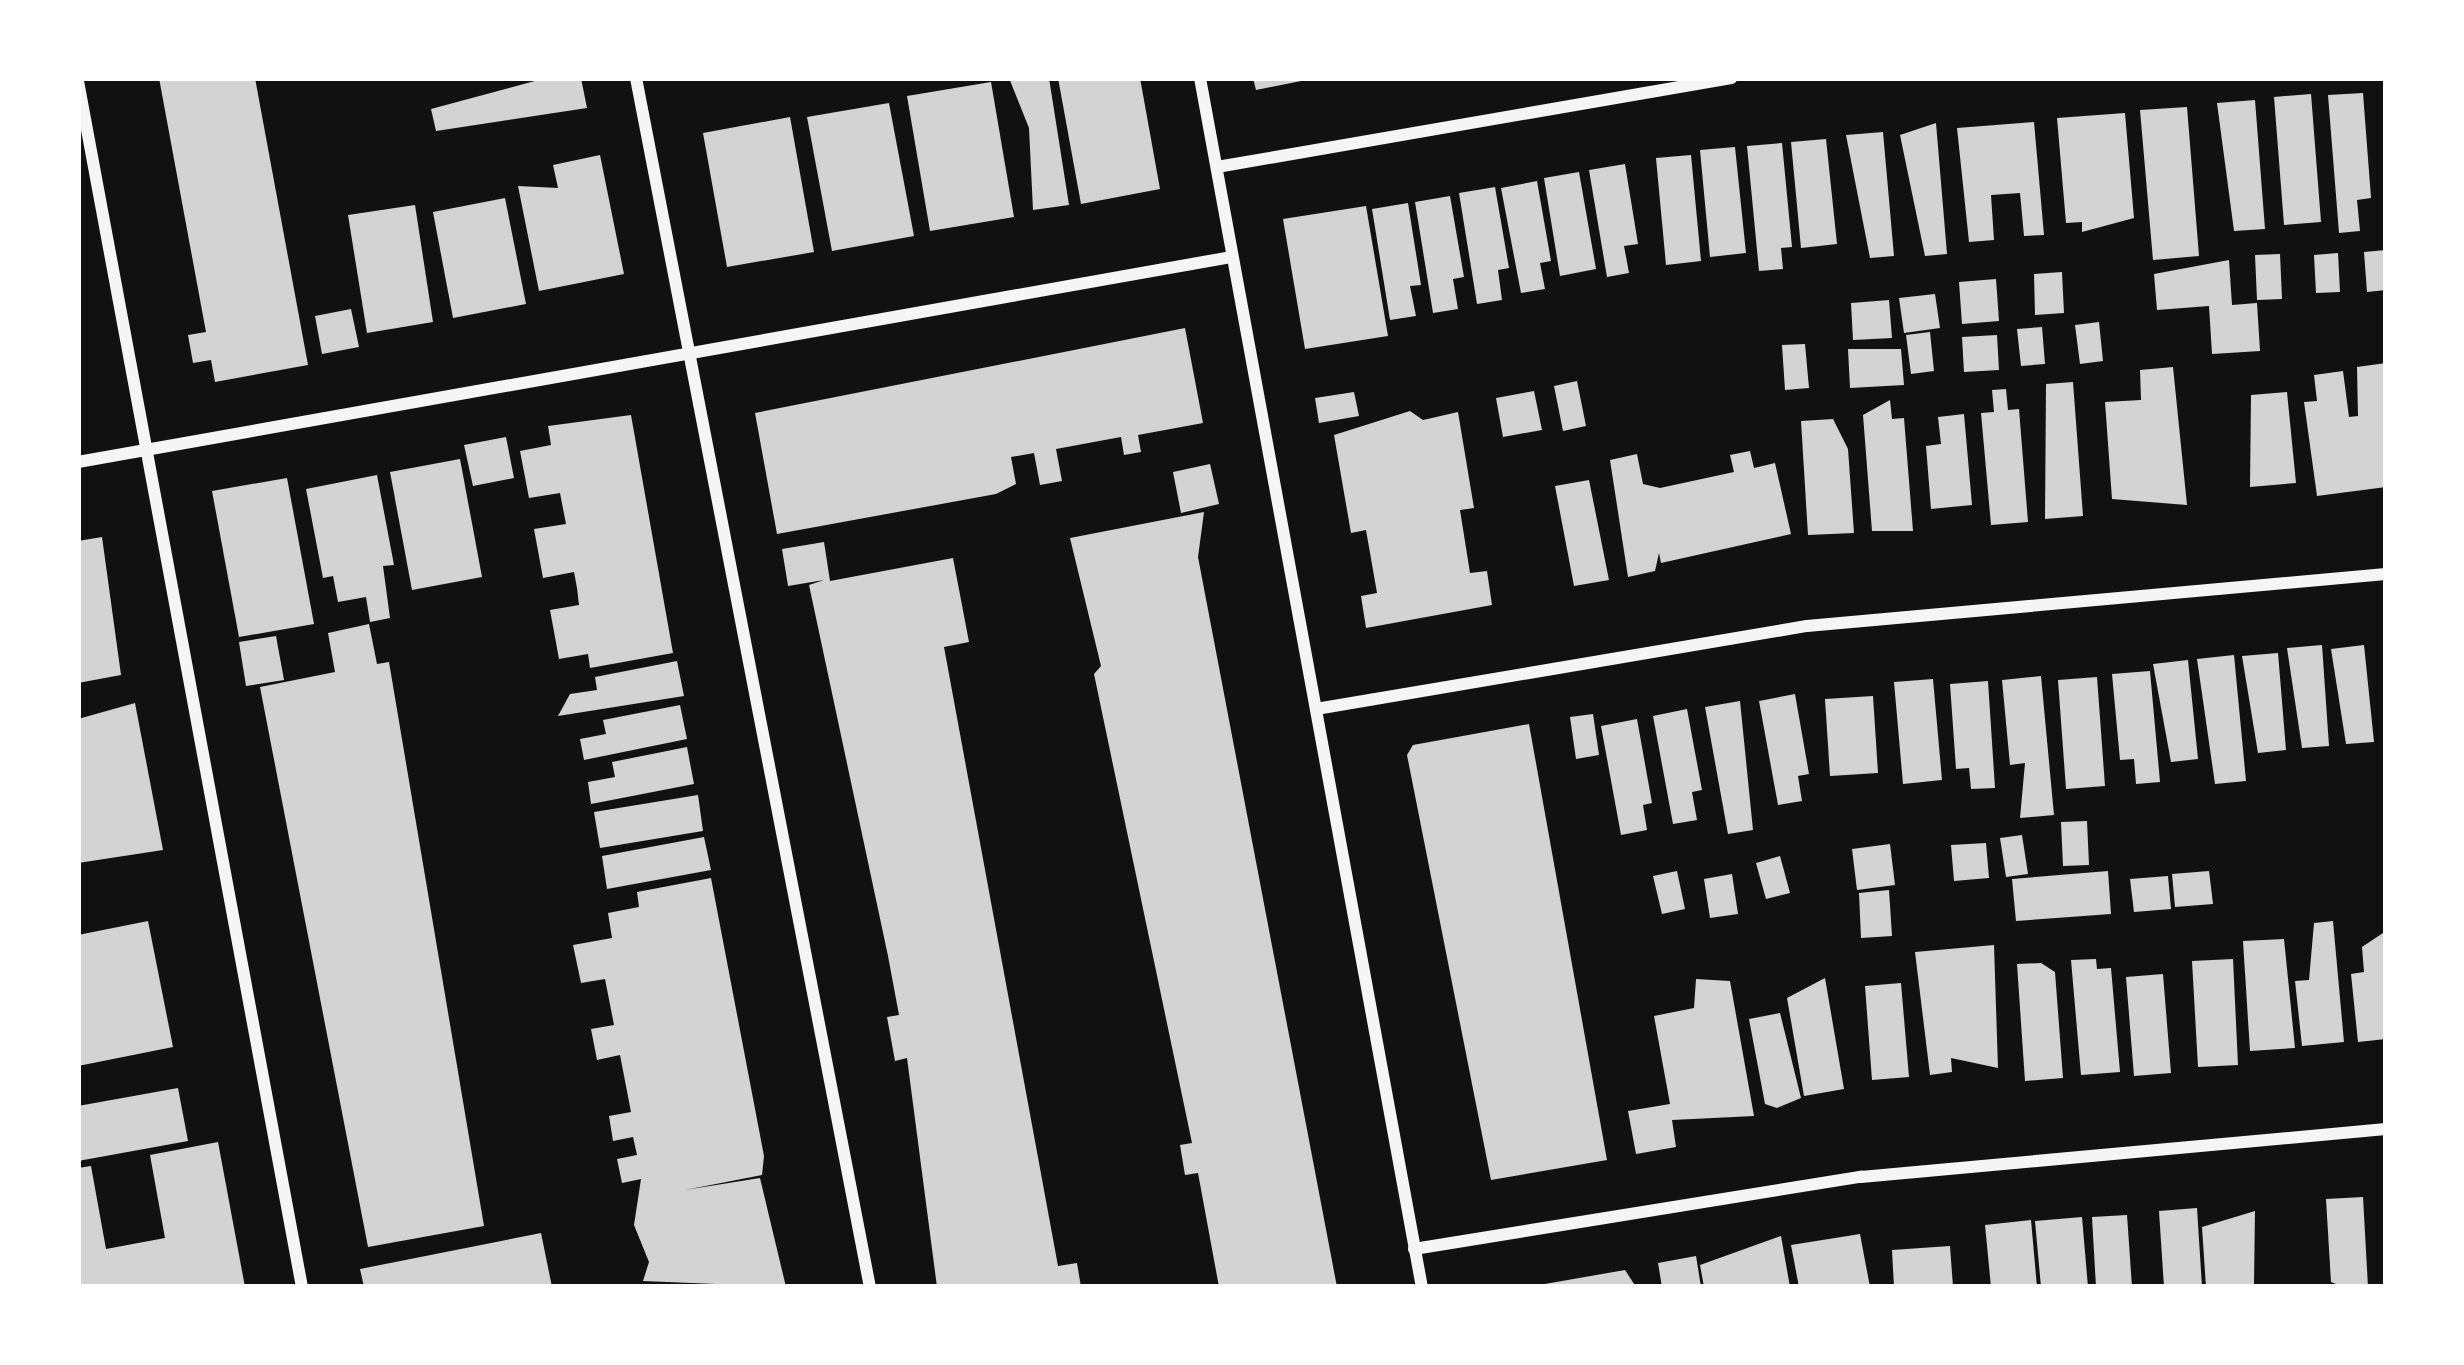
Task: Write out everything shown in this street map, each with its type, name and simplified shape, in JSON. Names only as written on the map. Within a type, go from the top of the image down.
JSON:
[{"type":"street","points":[[636,78],[870,1287]]},
{"type":"street","points":[[1200,78],[1422,1287]]},
{"type":"street","points":[[1217,167],[1731,78]]},
{"type":"street","points":[[78,81],[302,1287]]},
{"type":"street","points":[[78,462],[1231,257]]},
{"type":"street","points":[[1316,709],[1807,626],[2386,574]]},
{"type":"street","points":[[1414,1249],[1861,1177],[2386,1129]]},
{"type":"building","points":[[159,78],[255,78],[308,365],[215,382],[211,360],[193,363],[188,335],[206,332]]},
{"type":"building","points":[[546,78],[581,78],[587,108],[436,131],[431,109]]},
{"type":"building","points":[[1009,78],[1049,78],[1069,205],[1033,210],[1029,128]]},
{"type":"building","points":[[1058,78],[1140,78],[1160,189],[1081,204]]},
{"type":"building","points":[[1253,78],[1306,78],[1306,80],[1256,90]]},
{"type":"building","points":[[991,82],[1014,217],[930,231],[907,96]]},
{"type":"building","points":[[2363,93],[2371,198],[2357,200],[2360,231],[2339,233],[2328,95]]},
{"type":"building","points":[[2311,94],[2321,222],[2284,225],[2274,97]]},
{"type":"building","points":[[2255,100],[2265,229],[2234,231],[2217,103]]},
{"type":"building","points":[[889,103],[914,236],[832,251],[807,117]]},
{"type":"building","points":[[2187,107],[2199,256],[2153,260],[2140,110]]},
{"type":"building","points":[[2125,113],[2134,218],[2082,232],[2082,222],[2066,223],[2057,118]]},
{"type":"building","points":[[790,117],[814,252],[727,267],[703,133]]},
{"type":"building","points":[[2034,122],[2044,235],[2024,236],[2020,193],[1991,195],[1994,240],[1969,242],[1957,128]]},
{"type":"building","points":[[1936,123],[1947,254],[1925,256],[1900,135]]},
{"type":"building","points":[[1883,132],[1894,256],[1870,258],[1846,135]]},
{"type":"building","points":[[1826,139],[1837,244],[1801,248],[1791,142]]},
{"type":"building","points":[[1782,143],[1792,247],[1781,248],[1783,269],[1759,271],[1747,146]]},
{"type":"building","points":[[1735,147],[1746,253],[1710,257],[1700,150]]},
{"type":"building","points":[[600,155],[624,274],[539,291],[518,186],[558,188],[553,165]]},
{"type":"building","points":[[1691,155],[1701,261],[1666,265],[1656,158]]},
{"type":"building","points":[[1625,164],[1638,244],[1624,246],[1629,273],[1607,277],[1589,170]]},
{"type":"building","points":[[1579,172],[1596,269],[1560,276],[1544,178]]},
{"type":"building","points":[[1537,181],[1551,261],[1540,263],[1545,289],[1521,293],[1501,188]]},
{"type":"building","points":[[1495,187],[1509,268],[1498,270],[1502,300],[1477,304],[1459,193]]},
{"type":"building","points":[[1450,196],[1464,277],[1453,279],[1458,309],[1433,313],[1415,202]]},
{"type":"building","points":[[505,198],[526,304],[453,318],[433,212]]},
{"type":"building","points":[[1408,203],[1421,285],[1410,286],[1416,316],[1390,320],[1372,209]]},
{"type":"building","points":[[415,205],[433,322],[367,333],[348,215]]},
{"type":"building","points":[[1366,206],[1388,336],[1305,349],[1283,219]]},
{"type":"building","points":[[2386,250],[2386,290],[2367,292],[2364,252]]},
{"type":"building","points":[[2338,253],[2340,292],[2316,293],[2314,255]]},
{"type":"building","points":[[2280,254],[2282,299],[2257,300],[2255,255]]},
{"type":"building","points":[[2229,260],[2232,305],[2257,303],[2260,351],[2212,354],[2209,306],[2157,310],[2154,274]]},
{"type":"building","points":[[2062,272],[2064,313],[2035,315],[2034,274]]},
{"type":"building","points":[[1996,279],[1999,321],[1962,324],[1959,282]]},
{"type":"building","points":[[1935,294],[1940,328],[1904,333],[1899,298]]},
{"type":"building","points":[[1889,300],[1892,338],[1853,340],[1851,303]]},
{"type":"building","points":[[351,309],[359,347],[322,354],[315,316]]},
{"type":"building","points":[[2099,322],[2103,361],[2080,364],[2075,325]]},
{"type":"building","points":[[2042,327],[2045,364],[2021,366],[2017,329]]},
{"type":"building","points":[[1185,328],[1203,423],[1138,435],[1141,452],[1124,455],[1121,437],[1056,449],[1062,481],[1040,485],[1034,453],[1011,457],[1016,484],[996,494],[777,534],[755,413]]},
{"type":"building","points":[[1930,332],[1934,371],[1911,374],[1906,335]]},
{"type":"building","points":[[1997,335],[1999,370],[1964,372],[1962,337]]},
{"type":"building","points":[[1805,344],[1809,388],[1785,390],[1782,345]]},
{"type":"building","points":[[1848,349],[1901,349],[1904,385],[1850,388]]},
{"type":"building","points":[[2386,363],[2386,487],[2317,496],[2304,402],[2317,401],[2314,375],[2343,371],[2349,417],[2358,416],[2357,367]]},
{"type":"building","points":[[2173,367],[2187,505],[2112,499],[2105,402],[2141,400],[2140,370]]},
{"type":"building","points":[[1577,381],[1586,426],[1563,431],[1554,386]]},
{"type":"building","points":[[2073,382],[2083,516],[2045,519],[2046,384]]},
{"type":"building","points":[[2006,389],[2008,410],[2019,409],[2028,522],[1991,525],[1981,413],[1994,412],[1992,390]]},
{"type":"building","points":[[1534,391],[1542,430],[1503,437],[1496,398]]},
{"type":"building","points":[[1354,392],[1359,416],[1319,423],[1315,398]]},
{"type":"building","points":[[2287,392],[2296,483],[2250,487],[2251,395]]},
{"type":"building","points":[[1890,400],[1892,419],[1904,418],[1913,531],[1872,531],[1863,415]]},
{"type":"building","points":[[1410,411],[1423,420],[1458,412],[1474,508],[1460,510],[1470,573],[1487,571],[1492,605],[1366,628],[1361,596],[1377,593],[1366,530],[1351,533],[1334,435]]},
{"type":"building","points":[[1964,414],[1972,505],[1931,509],[1926,446],[1941,444],[1938,417]]},
{"type":"building","points":[[631,415],[673,653],[590,668],[588,654],[559,659],[550,610],[579,605],[574,572],[543,578],[534,529],[566,524],[560,493],[529,498],[520,451],[551,445],[548,426]]},
{"type":"building","points":[[1833,419],[1848,449],[1854,533],[1808,535],[1801,421]]},
{"type":"building","points":[[506,437],[514,478],[473,486],[464,445]]},
{"type":"building","points":[[1750,451],[1754,468],[1775,463],[1791,534],[1661,563],[1659,553],[1655,571],[1628,577],[1610,460],[1637,454],[1643,484],[1660,488],[1734,472],[1730,455]]},
{"type":"building","points":[[460,459],[482,577],[412,590],[390,472]]},
{"type":"building","points":[[1210,464],[1219,504],[1181,513],[1173,472]]},
{"type":"building","points":[[377,475],[394,565],[383,566],[390,618],[370,622],[366,597],[338,602],[333,576],[323,578],[306,489]]},
{"type":"building","points":[[287,478],[314,624],[239,637],[212,491]]},
{"type":"building","points":[[1589,480],[1609,580],[1574,586],[1555,486]]},
{"type":"building","points":[[1204,512],[1198,557],[1337,1287],[1219,1287],[1198,1173],[1185,1175],[1180,1145],[1192,1143],[1094,674],[1101,666],[1070,538]]},
{"type":"building","points":[[102,537],[121,675],[78,683],[78,541]]},
{"type":"building","points":[[824,542],[830,581],[953,558],[969,642],[944,647],[1058,1266],[1077,1263],[1081,1287],[937,1287],[907,1058],[895,1061],[887,1017],[899,1015],[809,585],[824,580],[788,586],[782,549]]},
{"type":"building","points":[[369,624],[377,664],[389,662],[484,1226],[368,1247],[260,687],[335,672],[328,633]]},
{"type":"building","points":[[276,636],[284,680],[246,686],[239,642]]},
{"type":"building","points":[[2322,645],[2329,746],[2302,748],[2287,648]]},
{"type":"building","points":[[2364,645],[2374,742],[2346,744],[2331,649]]},
{"type":"building","points":[[2278,653],[2286,750],[2258,753],[2242,656]]},
{"type":"building","points":[[2234,655],[2246,781],[2215,784],[2197,659]]},
{"type":"building","points":[[2188,660],[2198,759],[2171,762],[2153,664]]},
{"type":"building","points":[[677,661],[684,696],[558,716],[570,694],[597,690],[595,677]]},
{"type":"building","points":[[2150,671],[2160,782],[2136,784],[2134,759],[2120,760],[2112,674]]},
{"type":"building","points":[[2041,676],[2054,815],[2020,818],[2025,763],[2010,765],[2002,680]]},
{"type":"building","points":[[2097,677],[2105,786],[2066,789],[2058,680]]},
{"type":"building","points":[[1933,679],[1942,780],[1903,784],[1894,682]]},
{"type":"building","points":[[1988,681],[1995,788],[1971,789],[1969,768],[1956,769],[1950,684]]},
{"type":"building","points":[[1795,694],[1809,774],[1798,776],[1802,801],[1778,805],[1759,701]]},
{"type":"building","points":[[1873,696],[1878,773],[1830,776],[1825,699]]},
{"type":"building","points":[[1740,701],[1753,830],[1728,834],[1705,707]]},
{"type":"building","points":[[135,703],[163,850],[78,863],[78,719]]},
{"type":"building","points":[[680,705],[687,739],[584,760],[580,739],[606,734],[603,720]]},
{"type":"building","points":[[1687,709],[1702,790],[1692,792],[1697,820],[1673,824],[1653,716]]},
{"type":"building","points":[[1593,714],[1599,755],[1576,759],[1570,717]]},
{"type":"building","points":[[1637,719],[1652,803],[1643,805],[1647,830],[1621,835],[1601,726]]},
{"type":"building","points":[[1529,724],[1607,1160],[1491,1180],[1407,755],[1413,745]]},
{"type":"building","points":[[687,747],[694,784],[591,804],[588,782],[615,777],[612,762]]},
{"type":"building","points":[[698,795],[703,831],[600,848],[594,812]]},
{"type":"building","points":[[2087,821],[2089,865],[2063,866],[2061,822]]},
{"type":"building","points":[[2022,835],[2028,874],[2006,877],[2000,838]]},
{"type":"building","points":[[704,837],[711,870],[607,889],[602,856]]},
{"type":"building","points":[[1986,843],[1989,878],[1954,881],[1951,845]]},
{"type":"building","points":[[1890,844],[1895,885],[1857,890],[1852,849]]},
{"type":"building","points":[[1780,856],[1790,893],[1766,899],[1756,863]]},
{"type":"building","points":[[1677,871],[1685,909],[1662,914],[1653,876]]},
{"type":"building","points":[[2108,871],[2111,914],[2016,921],[2012,879]]},
{"type":"building","points":[[2209,871],[2213,904],[2175,907],[2172,874]]},
{"type":"building","points":[[1732,874],[1738,914],[1710,918],[1704,879]]},
{"type":"building","points":[[2168,876],[2171,909],[2134,912],[2130,879]]},
{"type":"building","points":[[711,878],[764,1156],[762,1175],[685,1190],[760,1178],[786,1287],[643,1281],[649,1262],[634,1225],[641,1179],[622,1183],[617,1159],[637,1155],[633,1137],[613,1141],[609,1116],[631,1112],[620,1055],[597,1060],[591,1029],[614,1025],[605,979],[581,983],[573,945],[612,938],[608,913],[639,907],[637,892]]},
{"type":"building","points":[[1889,890],[1892,936],[1861,938],[1859,893]]},
{"type":"building","points":[[148,921],[173,1047],[78,1066],[78,935]]},
{"type":"building","points":[[2333,921],[2344,1042],[2302,1046],[2295,981],[2309,980],[2314,923]]},
{"type":"building","points":[[2386,931],[2386,1039],[2358,1042],[2351,974],[2364,972],[2362,947]]},
{"type":"building","points":[[2284,939],[2295,1048],[2250,1051],[2243,941]]},
{"type":"building","points":[[1994,945],[1998,1068],[1951,1058],[1952,1072],[1930,1075],[1915,952]]},
{"type":"building","points":[[2096,959],[2097,969],[2111,968],[2120,1072],[2081,1075],[2071,960]]},
{"type":"building","points":[[2233,959],[2238,1065],[2198,1067],[2192,961]]},
{"type":"building","points":[[2041,963],[2055,972],[2063,1078],[2025,1081],[2017,964]]},
{"type":"building","points":[[2163,974],[2171,1073],[2134,1076],[2126,977]]},
{"type":"building","points":[[1825,978],[1844,1089],[1804,1096],[1787,998]]},
{"type":"building","points":[[1696,979],[1730,981],[1754,1116],[1672,1120],[1676,1147],[1636,1154],[1628,1111],[1670,1104],[1654,1016],[1694,1008]]},
{"type":"building","points":[[1901,983],[1909,1077],[1872,1080],[1865,986]]},
{"type":"building","points":[[1780,1013],[1801,1098],[1777,1108],[1765,1104],[1749,1019]]},
{"type":"building","points":[[178,1088],[188,1141],[78,1161],[78,1106]]},
{"type":"building","points":[[218,1142],[245,1287],[78,1287],[78,1168],[91,1166],[106,1249],[165,1238],[150,1155]]},
{"type":"building","points":[[2363,1197],[2368,1287],[2344,1287],[2331,1282],[2326,1199]]},
{"type":"building","points":[[2197,1208],[2202,1287],[2164,1287],[2159,1211]]},
{"type":"building","points":[[2255,1211],[2254,1284],[2206,1287],[2202,1227]]},
{"type":"building","points":[[2127,1215],[2132,1287],[2096,1287],[2092,1217]]},
{"type":"building","points":[[2082,1217],[2088,1287],[2041,1287],[2035,1221]]},
{"type":"building","points":[[2031,1220],[2037,1287],[1991,1287],[1985,1225]]},
{"type":"building","points":[[541,1233],[552,1287],[364,1287],[360,1269]]},
{"type":"building","points":[[1860,1234],[1870,1287],[1799,1287],[1791,1245]]},
{"type":"building","points":[[1781,1236],[1790,1287],[1704,1287],[1700,1265]]},
{"type":"building","points":[[1950,1246],[1953,1287],[1894,1287],[1892,1250]]},
{"type":"building","points":[[1696,1256],[1701,1287],[1662,1287],[1658,1263]]},
{"type":"building","points":[[1625,1270],[1636,1287],[1539,1287],[1539,1285]]}]
